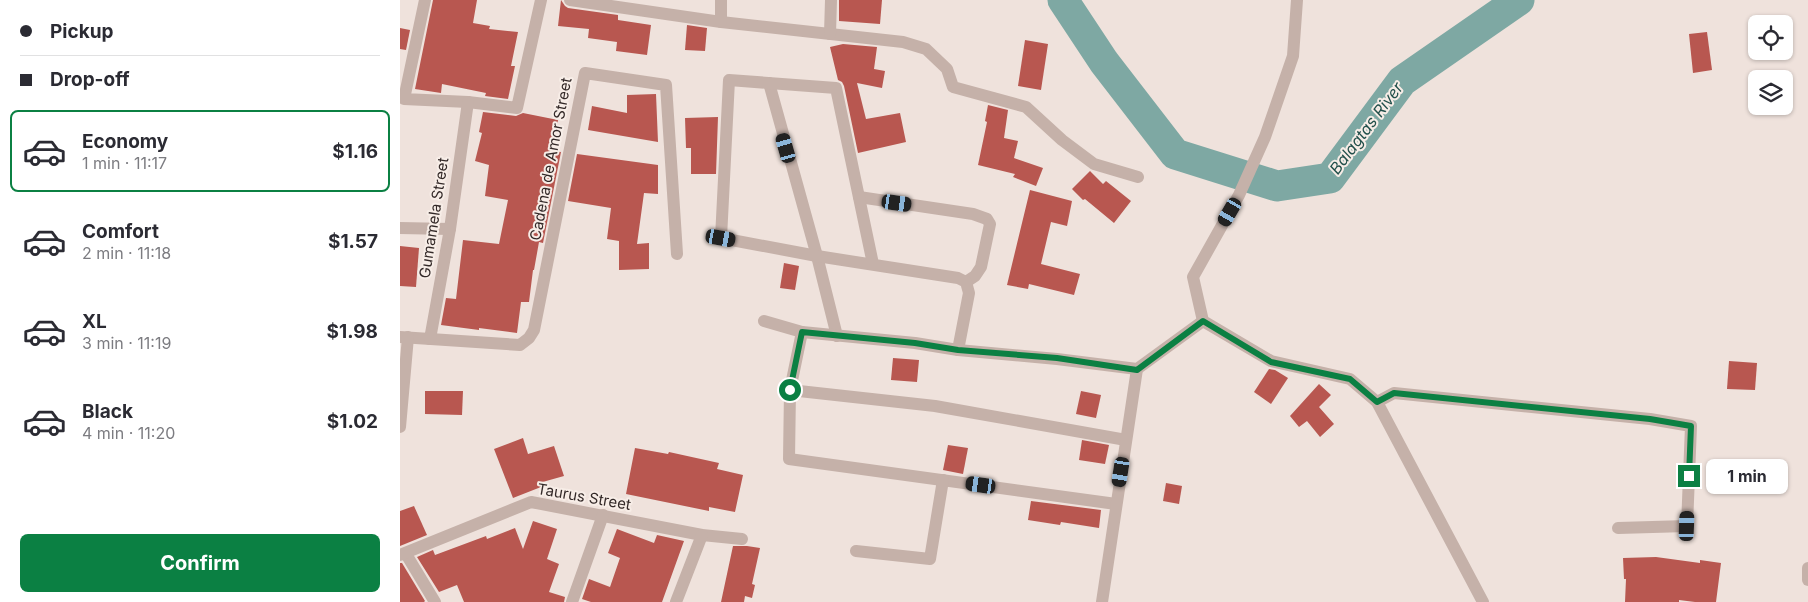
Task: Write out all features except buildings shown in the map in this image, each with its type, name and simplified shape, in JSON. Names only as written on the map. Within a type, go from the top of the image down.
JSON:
[{"type":"street","points":[[425,0],[404,99],[468,102],[517,108],[541,0]]},
{"type":"street","points":[[570,0],[721,22],[903,42],[926,49],[947,69],[953,87],[1026,107],[1062,140],[1094,164],[1138,177]]},
{"type":"street","points":[[721,0],[721,22]]},
{"type":"street","points":[[830,34],[831,0]]},
{"type":"street","points":[[1297,0],[1293,56],[1265,137],[1240,196],[1193,277],[1203,321],[1271,362],[1350,379],[1377,402],[1483,602]]},
{"type":"street","name":"Cadena de Amor Street","points":[[404,337],[520,345],[529,338],[534,330],[585,73],[666,85],[677,254]]},
{"type":"street","points":[[873,264],[836,88],[729,80],[721,238],[817,256],[958,278],[966,282],[969,293],[958,350]]},
{"type":"street","points":[[769,83],[837,336]]},
{"type":"street","name":"Gumamela Street","points":[[430,339],[450,229],[468,102]]},
{"type":"street","points":[[859,197],[973,214],[987,219],[990,224],[981,267],[975,276],[966,282]]},
{"type":"street","points":[[400,228],[450,229]]},
{"type":"street","points":[[764,321],[802,332],[915,343],[958,350],[1057,358],[1137,370]]},
{"type":"street","points":[[1102,602],[1137,370],[1203,321]]},
{"type":"street","points":[[802,332],[790,390],[788,459],[1116,504]]},
{"type":"street","points":[[400,427],[404,337]]},
{"type":"street","points":[[790,390],[935,406],[1126,440]]},
{"type":"street","points":[[1377,402],[1394,393],[1650,419],[1691,426],[1687,526],[1618,528]]},
{"type":"street","points":[[856,551],[930,559],[943,480]]},
{"type":"street","name":"Taurus Street","points":[[403,554],[531,502],[702,535],[742,539]]},
{"type":"street","points":[[572,602],[603,515]]},
{"type":"street","points":[[676,602],[702,535]]},
{"type":"street","points":[[403,554],[435,602]]},
{"type":"street","points":[[1808,568],[1808,580]]},
{"type":"waterway","name":"Balagtas River","points":[[1063,0],[1104,62],[1175,154],[1277,186],[1330,178],[1402,81],[1519,0]]},
{"type":"route","points":[[790,390],[802,332],[915,343],[958,350],[1057,358],[1137,370],[1203,321],[1271,362],[1350,379],[1377,402],[1394,393],[1650,419],[1691,426],[1689,476]]}]
